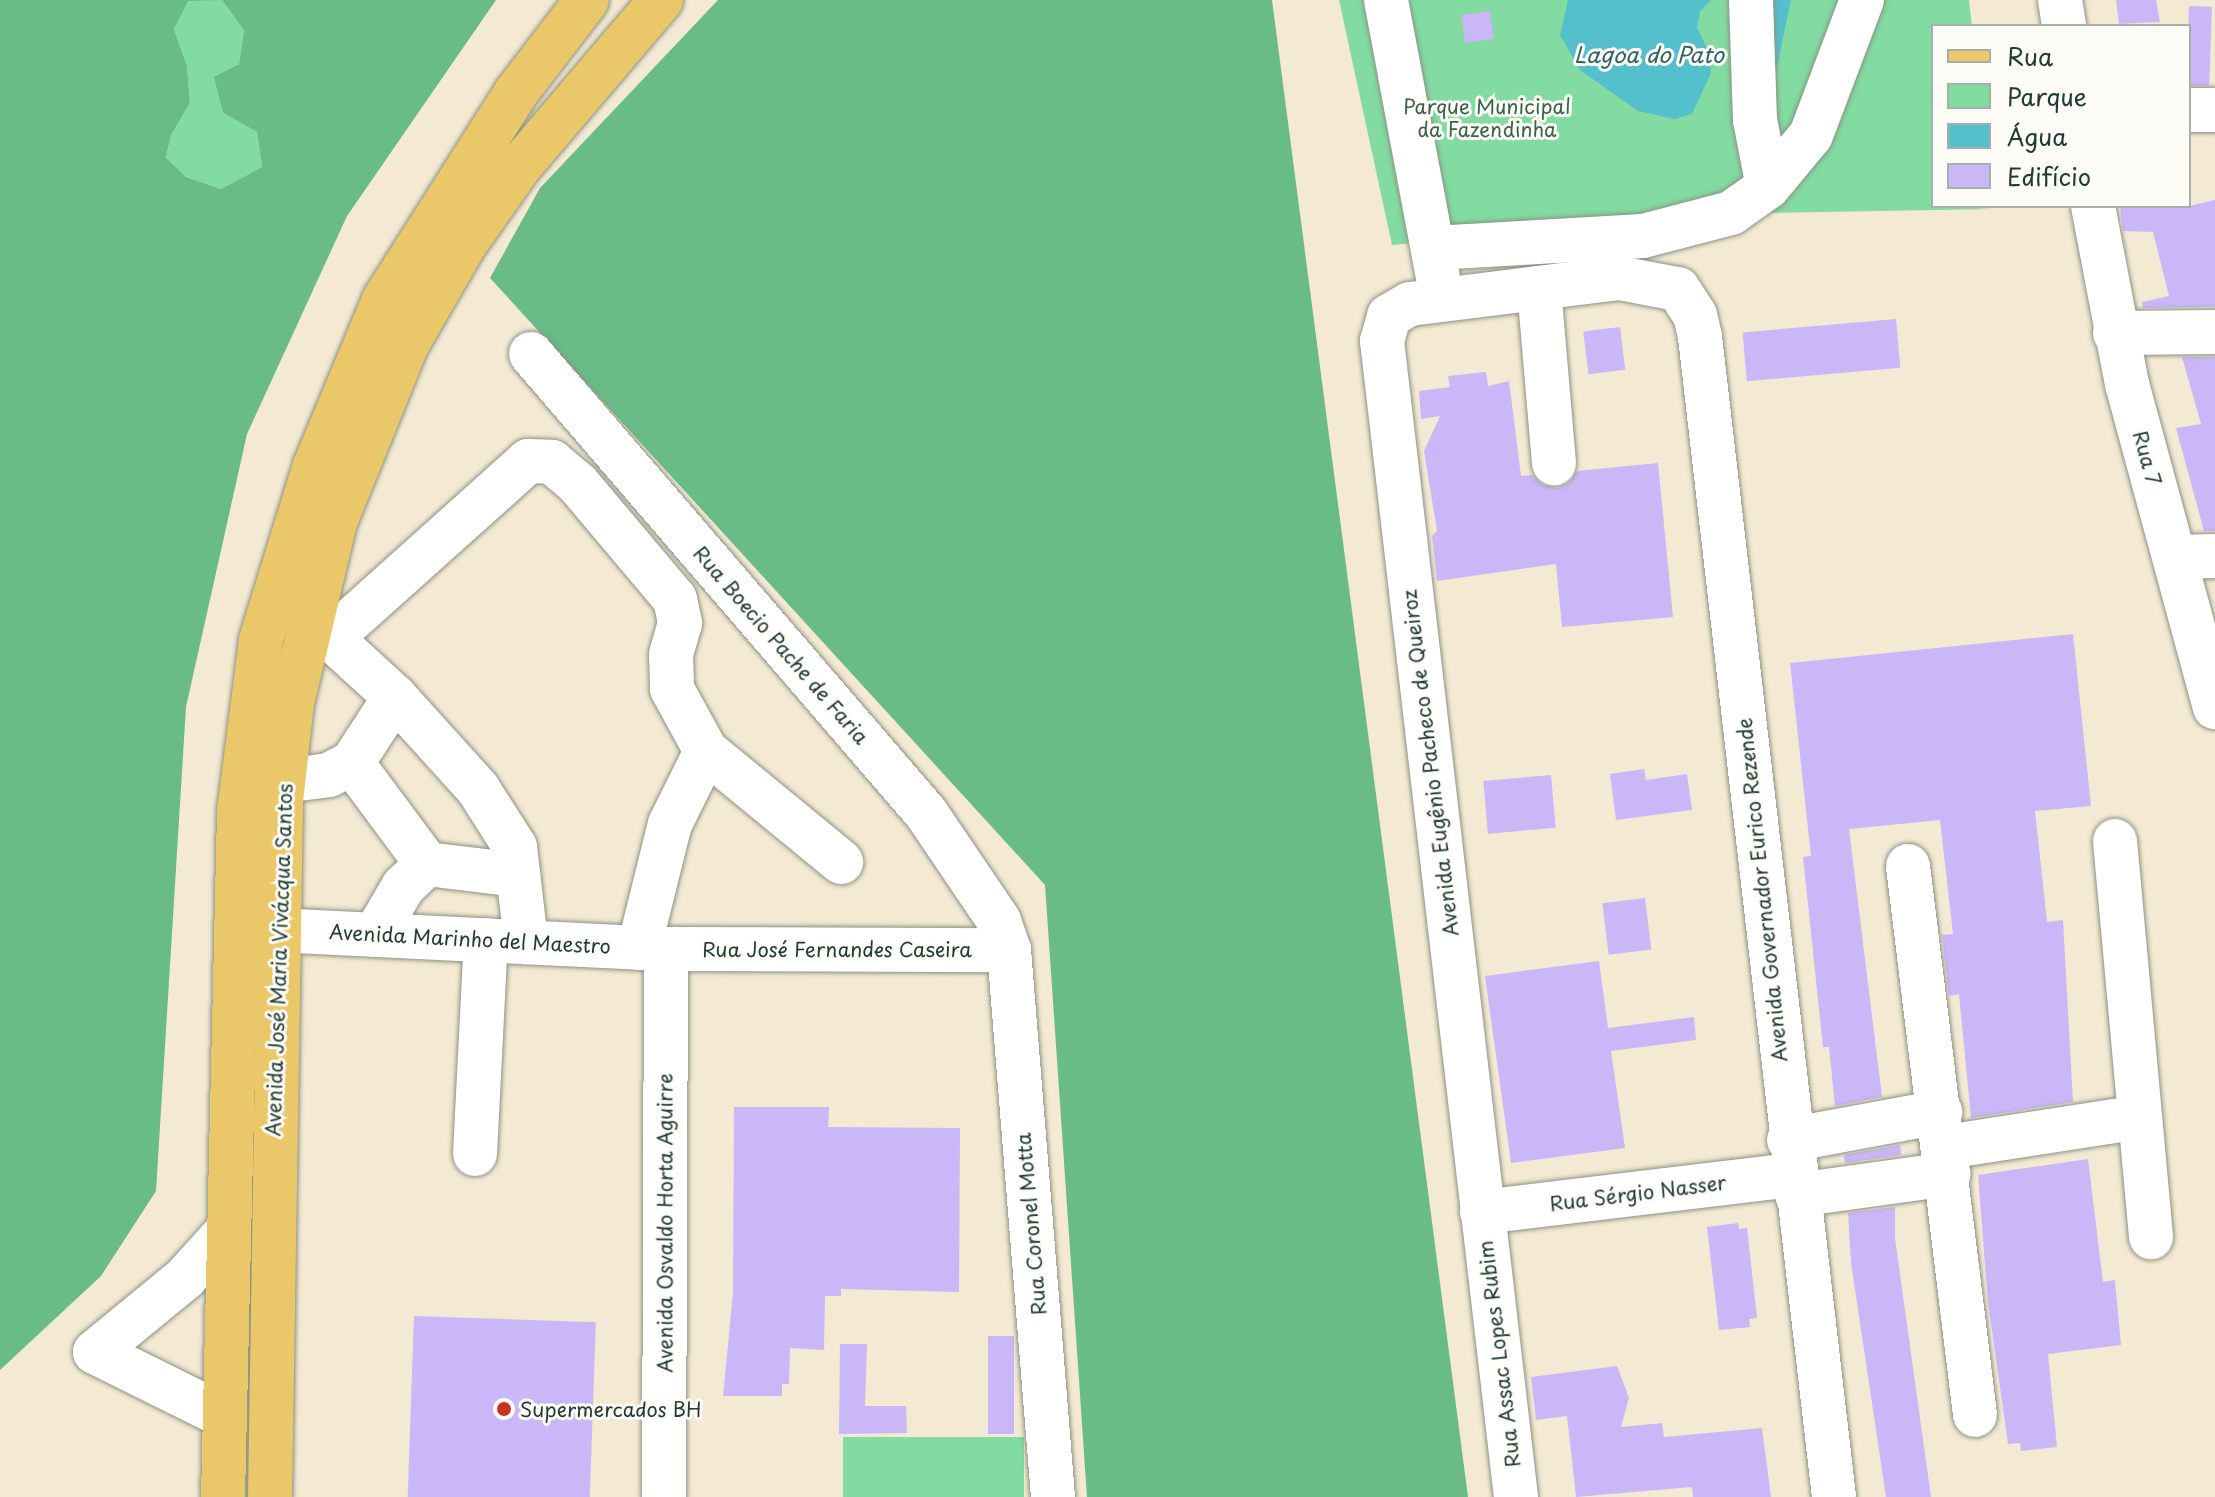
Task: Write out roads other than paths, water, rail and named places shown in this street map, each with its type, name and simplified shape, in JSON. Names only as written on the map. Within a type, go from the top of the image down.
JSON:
[{"type":"main road","points":[[223,1497],[239,812],[261,640],[282,559],[384,300],[490,131],[587,0]]},
{"type":"main road","name":"Avenida José Maria Vivácqua Santos","points":[[270,1497],[275,930],[283,781],[292,703],[321,629],[335,522],[406,346],[463,247],[519,167],[661,0]]},
{"type":"street","points":[[1386,0],[1441,299],[1539,288],[1554,463]]},
{"type":"street","points":[[1751,0],[1755,120],[1768,187]]},
{"type":"street","points":[[1434,248],[1643,236],[1731,213],[1768,187],[1811,135],[1862,0]]},
{"type":"street","points":[[2060,0],[2064,24]]},
{"type":"street","points":[[2191,110],[2215,110]]},
{"type":"street","name":"Rua 7","points":[[2093,208],[2115,333],[2195,556],[2215,707]]},
{"type":"street","name":"Avenida Governador Eurico Rezende","points":[[1539,288],[1619,278],[1678,289],[1695,315],[1834,1497]]},
{"type":"street","name":"Avenida Eugênio Pacheco de Queiroz","points":[[1441,299],[1410,304],[1389,316],[1382,356],[1482,1212]]},
{"type":"street","points":[[2115,333],[2215,332]]},
{"type":"street","name":"Rua Boecio Pache de Faria","points":[[531,354],[926,813],[983,891],[1009,950]]},
{"type":"street","points":[[475,1154],[518,875],[515,847],[478,789],[395,697],[321,629],[528,461],[552,462],[578,484],[675,599],[680,623],[671,655],[672,689],[706,751],[841,862]]},
{"type":"street","points":[[283,781],[329,775],[352,763],[395,697]]},
{"type":"street","name":"Avenida Osvaldo Horta Aguirre","points":[[664,1497],[652,948],[670,824],[706,751]]},
{"type":"street","points":[[352,763],[427,864],[518,875]]},
{"type":"street","points":[[2115,841],[2151,1237]]},
{"type":"street","points":[[375,935],[403,887],[427,864]]},
{"type":"street","points":[[1908,866],[1945,1144],[1975,1415]]},
{"type":"street","name":"Avenida Marinho del Maestro","points":[[275,930],[652,948]]},
{"type":"street","name":"Rua José Fernandes Caseira","points":[[652,948],[1009,950]]},
{"type":"street","name":"Rua Coronel Motta","points":[[1009,950],[1053,1497]]},
{"type":"street","points":[[1794,1170],[1945,1144],[2139,1117]]},
{"type":"street","points":[[1794,1170],[1945,1144]]},
{"type":"street","name":"Rua Sérgio Nasser","points":[[1482,1212],[1794,1170]]},
{"type":"street","name":"Rua Assac Lopes Rubim","points":[[1482,1212],[1516,1497]]},
{"type":"street","points":[[224,1416],[95,1352],[185,1278],[228,1230]]},
{"type":"water","name":"Lagoa do Pato","points":[[1568,0],[1711,0],[1700,11],[1697,28],[1710,54],[1711,73],[1692,114],[1675,119],[1638,111],[1580,70],[1560,35]]},
{"type":"water","points":[[1753,0],[1791,0],[1774,82]]},
{"type":"place","name":"Supermercados BH","points":[[504,1409]]},
{"type":"park label","name":"Parque Municipal da Fazendinha","points":[[1487,118]]}]
